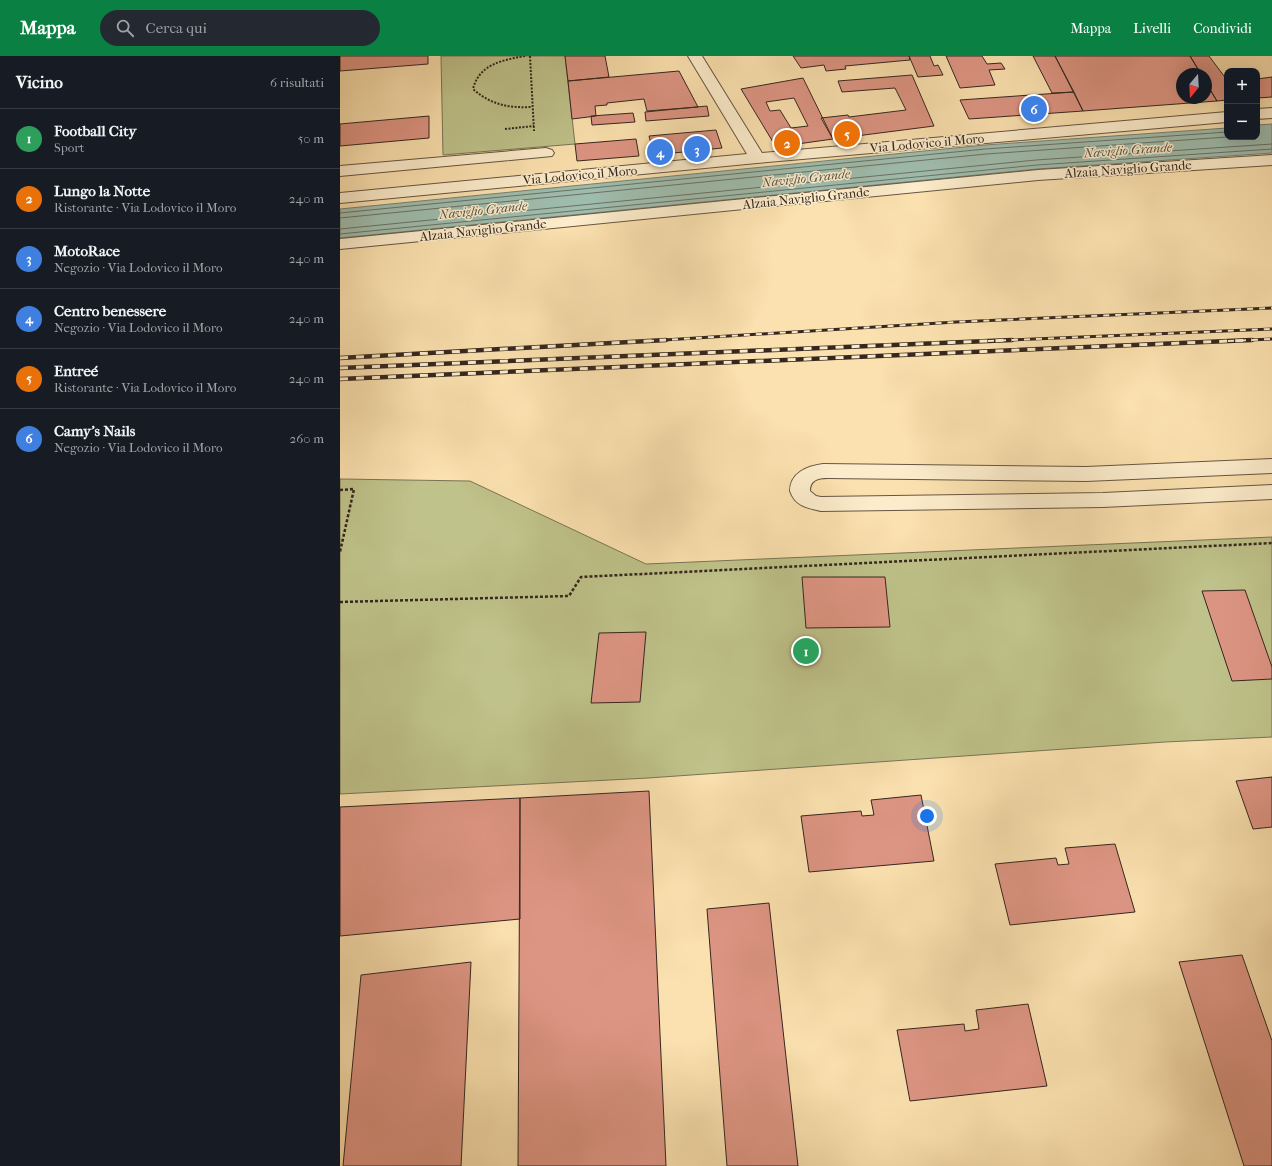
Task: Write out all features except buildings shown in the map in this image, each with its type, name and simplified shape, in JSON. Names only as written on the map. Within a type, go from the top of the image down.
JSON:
[{"type":"street","points":[[695,56],[757,158]]},
{"type":"street","points":[[1260,114],[1272,113]]},
{"type":"street","name":"Via Lodovico il Moro","points":[[340,198],[757,158],[1224,117]]},
{"type":"street","name":"Via Lodovico il Moro","points":[[340,171],[541,153]]},
{"type":"street","name":"Alzaia Naviglio Grande","points":[[340,244],[1038,175],[1272,160]]},
{"type":"street","points":[[1272,466],[1086,474],[846,471],[813,473],[803,480],[799,487],[800,495],[808,501],[821,504],[1103,500],[1272,492]]},
{"type":"path","points":[[525,56],[501,62],[485,69],[477,75],[473,89],[489,102],[521,108],[532,107]]},
{"type":"path","points":[[530,56],[534,126],[541,153]]},
{"type":"path","points":[[505,129],[534,126]]},
{"type":"path","points":[[340,490],[354,489],[340,552]]},
{"type":"path","points":[[340,602],[569,596],[581,577],[1272,543]]},
{"type":"green space","points":[[441,56],[565,56],[575,144],[443,155]]},
{"type":"green space","points":[[340,479],[470,481],[646,564],[1272,537],[1272,737],[1165,742],[648,778],[340,794]]},
{"type":"water","name":"Naviglio Grande","points":[[1272,124],[1272,153],[1037,169],[340,238],[340,209],[985,145],[1224,128],[1224,140],[1260,140],[1260,125]]},
{"type":"railway","points":[[649,341],[956,322],[1272,308]]},
{"type":"railway","points":[[988,341],[1272,329]]},
{"type":"railway","points":[[1228,341],[1272,339]]},
{"type":"railway","points":[[649,341],[666,340]]},
{"type":"railway","points":[[988,341],[1012,340]]},
{"type":"railway","points":[[340,379],[1252,340]]},
{"type":"railway","points":[[340,358],[649,341]]},
{"type":"railway","points":[[340,368],[988,341]]},
{"type":"place","name":"Camy's Nails","points":[[1034,109]]},
{"type":"place","name":"Entreé","points":[[847,134]]},
{"type":"place","name":"Lungo la Notte","points":[[787,143]]},
{"type":"place","name":"MotoRace","points":[[697,149]]},
{"type":"place","name":"Centro benessere","points":[[660,152]]},
{"type":"place","name":"Football City","points":[[806,651]]}]
